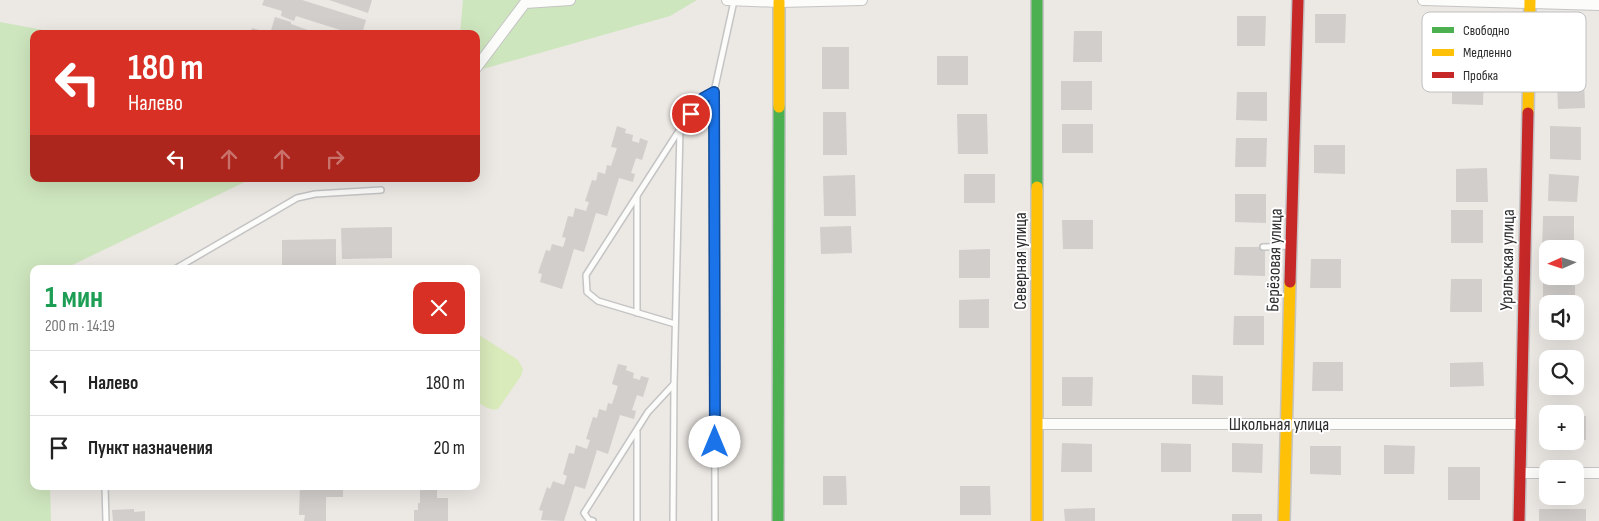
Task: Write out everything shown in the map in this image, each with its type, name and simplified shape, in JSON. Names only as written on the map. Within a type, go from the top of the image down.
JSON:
[{"type":"street","points":[[480,63],[525,3],[570,0]]},
{"type":"street","points":[[731,1],[862,0]]},
{"type":"street","name":"Северная улица","points":[[1037,0],[1037,521]]},
{"type":"street","name":"Берёзовая улица","points":[[1284,521],[1298,0]]},
{"type":"street","points":[[1423,0],[1599,4]]},
{"type":"street","points":[[778,521],[779,2]]},
{"type":"street","name":"Уральская улица","points":[[1519,521],[1528,92]]},
{"type":"street","name":"Школьная улица","points":[[1037,424],[1521,424]]},
{"type":"street","points":[[1520,473],[1539,473]]},
{"type":"street","points":[[1584,473],[1599,473]]},
{"type":"lane","points":[[715,521],[714,92],[731,1]]},
{"type":"lane","points":[[675,324],[598,301],[587,292],[586,275],[680,129],[703,98],[714,92]]},
{"type":"lane","points":[[673,521],[675,324],[680,129]]},
{"type":"lane","points":[[182,265],[297,198],[315,194],[382,190]]},
{"type":"lane","points":[[637,196],[637,313]]},
{"type":"lane","points":[[1263,247],[1292,246]]},
{"type":"lane","points":[[593,521],[588,520],[584,513],[648,412],[674,384]]},
{"type":"lane","points":[[637,430],[637,521]]},
{"type":"lane","points":[[105,490],[106,521]]},
{"type":"green space","points":[[463,0],[697,0],[670,16],[480,70],[480,30],[460,30]]},
{"type":"green space","points":[[0,22],[43,30],[30,30],[30,182],[245,182],[72,265],[30,265],[30,490],[50,490],[51,521],[0,521]]},
{"type":"green space","points":[[480,336],[518,360],[523,369],[521,376],[498,409],[489,408],[480,403]]},
{"type":"building","points":[[264,0],[302,0],[366,20],[363,30],[340,30],[296,16],[294,21],[281,16],[282,11],[262,5]]},
{"type":"building","points":[[329,0],[372,0],[368,13]]},
{"type":"building","points":[[1315,14],[1346,14],[1345,43],[1315,43]]},
{"type":"building","points":[[1237,16],[1266,16],[1265,46],[1237,46]]},
{"type":"building","points":[[275,17],[308,30],[271,30]]},
{"type":"building","points":[[1074,31],[1102,31],[1102,62],[1073,62]]},
{"type":"building","points":[[822,47],[849,47],[849,89],[822,89]]},
{"type":"building","points":[[937,56],[968,56],[968,85],[937,85]]},
{"type":"building","points":[[1061,81],[1092,81],[1092,110],[1061,110]]},
{"type":"building","points":[[1237,92],[1267,92],[1267,121],[1236,120]]},
{"type":"building","points":[[1452,92],[1483,92],[1483,105],[1452,104]]},
{"type":"building","points":[[1557,92],[1584,92],[1585,108],[1558,109]]},
{"type":"building","points":[[823,112],[846,112],[847,155],[823,155]]},
{"type":"building","points":[[957,114],[987,114],[988,154],[958,154]]},
{"type":"building","points":[[1062,124],[1093,124],[1093,153],[1062,153]]},
{"type":"building","points":[[617,126],[626,129],[625,133],[633,135],[632,141],[639,143],[640,138],[648,141],[642,160],[636,158],[631,173],[635,174],[633,182],[619,178],[607,216],[596,213],[584,252],[574,249],[562,289],[540,282],[542,274],[538,273],[546,250],[550,251],[552,244],[563,247],[566,238],[562,237],[568,216],[573,217],[575,208],[586,211],[589,202],[585,201],[592,180],[596,181],[598,172],[605,174],[607,165],[611,166],[617,148],[611,147]]},
{"type":"building","points":[[1550,126],[1581,127],[1581,160],[1550,159]]},
{"type":"building","points":[[1236,138],[1267,138],[1266,167],[1235,167]]},
{"type":"building","points":[[1314,145],[1345,145],[1345,174],[1314,173]]},
{"type":"building","points":[[1487,168],[1488,202],[1456,202],[1456,169]]},
{"type":"building","points":[[964,174],[995,174],[995,203],[964,203]]},
{"type":"building","points":[[1549,174],[1579,176],[1577,202],[1548,201]]},
{"type":"building","points":[[855,175],[856,216],[824,216],[823,176]]},
{"type":"building","points":[[1235,194],[1266,194],[1266,223],[1235,222]]},
{"type":"building","points":[[1451,210],[1483,210],[1483,243],[1451,243]]},
{"type":"building","points":[[1543,216],[1574,216],[1574,240],[1542,240]]},
{"type":"building","points":[[1062,220],[1093,220],[1093,249],[1063,249]]},
{"type":"building","points":[[851,226],[852,253],[821,254],[820,227]]},
{"type":"building","points":[[392,227],[392,258],[342,259],[341,228]]},
{"type":"building","points":[[336,239],[336,265],[282,265],[282,240]]},
{"type":"building","points":[[1235,247],[1265,247],[1265,276],[1234,275]]},
{"type":"building","points":[[990,249],[990,278],[959,278],[959,250]]},
{"type":"building","points":[[1311,259],[1341,259],[1341,288],[1310,288]]},
{"type":"building","points":[[1451,279],[1482,279],[1482,312],[1450,312]]},
{"type":"building","points":[[1543,285],[1575,285],[1575,295],[1543,295]]},
{"type":"building","points":[[989,299],[989,328],[959,328],[959,300]]},
{"type":"building","points":[[1234,316],[1264,316],[1264,345],[1233,345]]},
{"type":"building","points":[[1313,362],[1343,362],[1343,391],[1312,391]]},
{"type":"building","points":[[1483,362],[1484,386],[1450,387],[1450,363]]},
{"type":"building","points":[[618,364],[627,366],[626,370],[634,373],[633,378],[640,380],[641,376],[649,378],[643,397],[637,395],[632,410],[636,411],[634,419],[620,415],[608,454],[597,450],[585,489],[575,486],[564,521],[541,520],[543,511],[539,510],[547,487],[550,489],[553,481],[564,485],[567,476],[563,474],[569,453],[574,454],[576,445],[587,449],[590,440],[586,439],[593,417],[597,418],[599,409],[606,411],[608,403],[612,404],[618,386],[612,384]]},
{"type":"building","points":[[1192,375],[1223,376],[1223,405],[1192,404]]},
{"type":"building","points":[[1062,377],[1093,377],[1092,406],[1062,406]]},
{"type":"building","points":[[1584,416],[1586,416],[1586,440],[1584,440]]},
{"type":"building","points":[[1062,443],[1092,444],[1092,472],[1061,472]]},
{"type":"building","points":[[1161,443],[1191,444],[1191,472],[1161,472]]},
{"type":"building","points":[[1232,443],[1263,444],[1262,473],[1232,472]]},
{"type":"building","points":[[1384,445],[1415,446],[1414,474],[1384,474]]},
{"type":"building","points":[[1310,446],[1341,446],[1341,475],[1310,474]]},
{"type":"building","points":[[1448,467],[1480,467],[1480,500],[1448,500]]},
{"type":"building","points":[[823,476],[846,476],[847,505],[823,505]]},
{"type":"building","points":[[960,486],[990,486],[991,515],[960,515]]},
{"type":"building","points":[[300,490],[343,490],[343,497],[326,497],[326,521],[304,521],[305,515],[299,515]]},
{"type":"building","points":[[420,490],[437,490],[437,498],[448,498],[448,521],[414,521],[414,510],[418,510],[418,503],[420,503]]},
{"type":"building","points":[[1095,508],[1095,521],[1065,521],[1064,509]]},
{"type":"building","points":[[134,509],[134,512],[145,511],[145,521],[113,521],[112,510]]},
{"type":"building","points":[[1539,509],[1586,509],[1586,521],[1539,521]]},
{"type":"building","points":[[1232,514],[1262,514],[1262,521],[1232,521]]},
{"type":"traffic: fast","points":[[1037,0],[1037,187]]},
{"type":"traffic: fast","points":[[778,521],[779,107]]},
{"type":"traffic: slow","points":[[1530,0],[1530,12]]},
{"type":"traffic: slow","points":[[779,2],[779,107]]},
{"type":"traffic: slow","points":[[1528,92],[1528,113]]},
{"type":"traffic: slow","points":[[1037,187],[1037,521]]},
{"type":"traffic: slow","points":[[1284,521],[1290,282]]},
{"type":"traffic: jam","points":[[1290,282],[1298,0]]},
{"type":"traffic: jam","points":[[1519,521],[1528,113]]},
{"type":"route","points":[[691,114],[703,98],[714,92],[715,442]]}]
